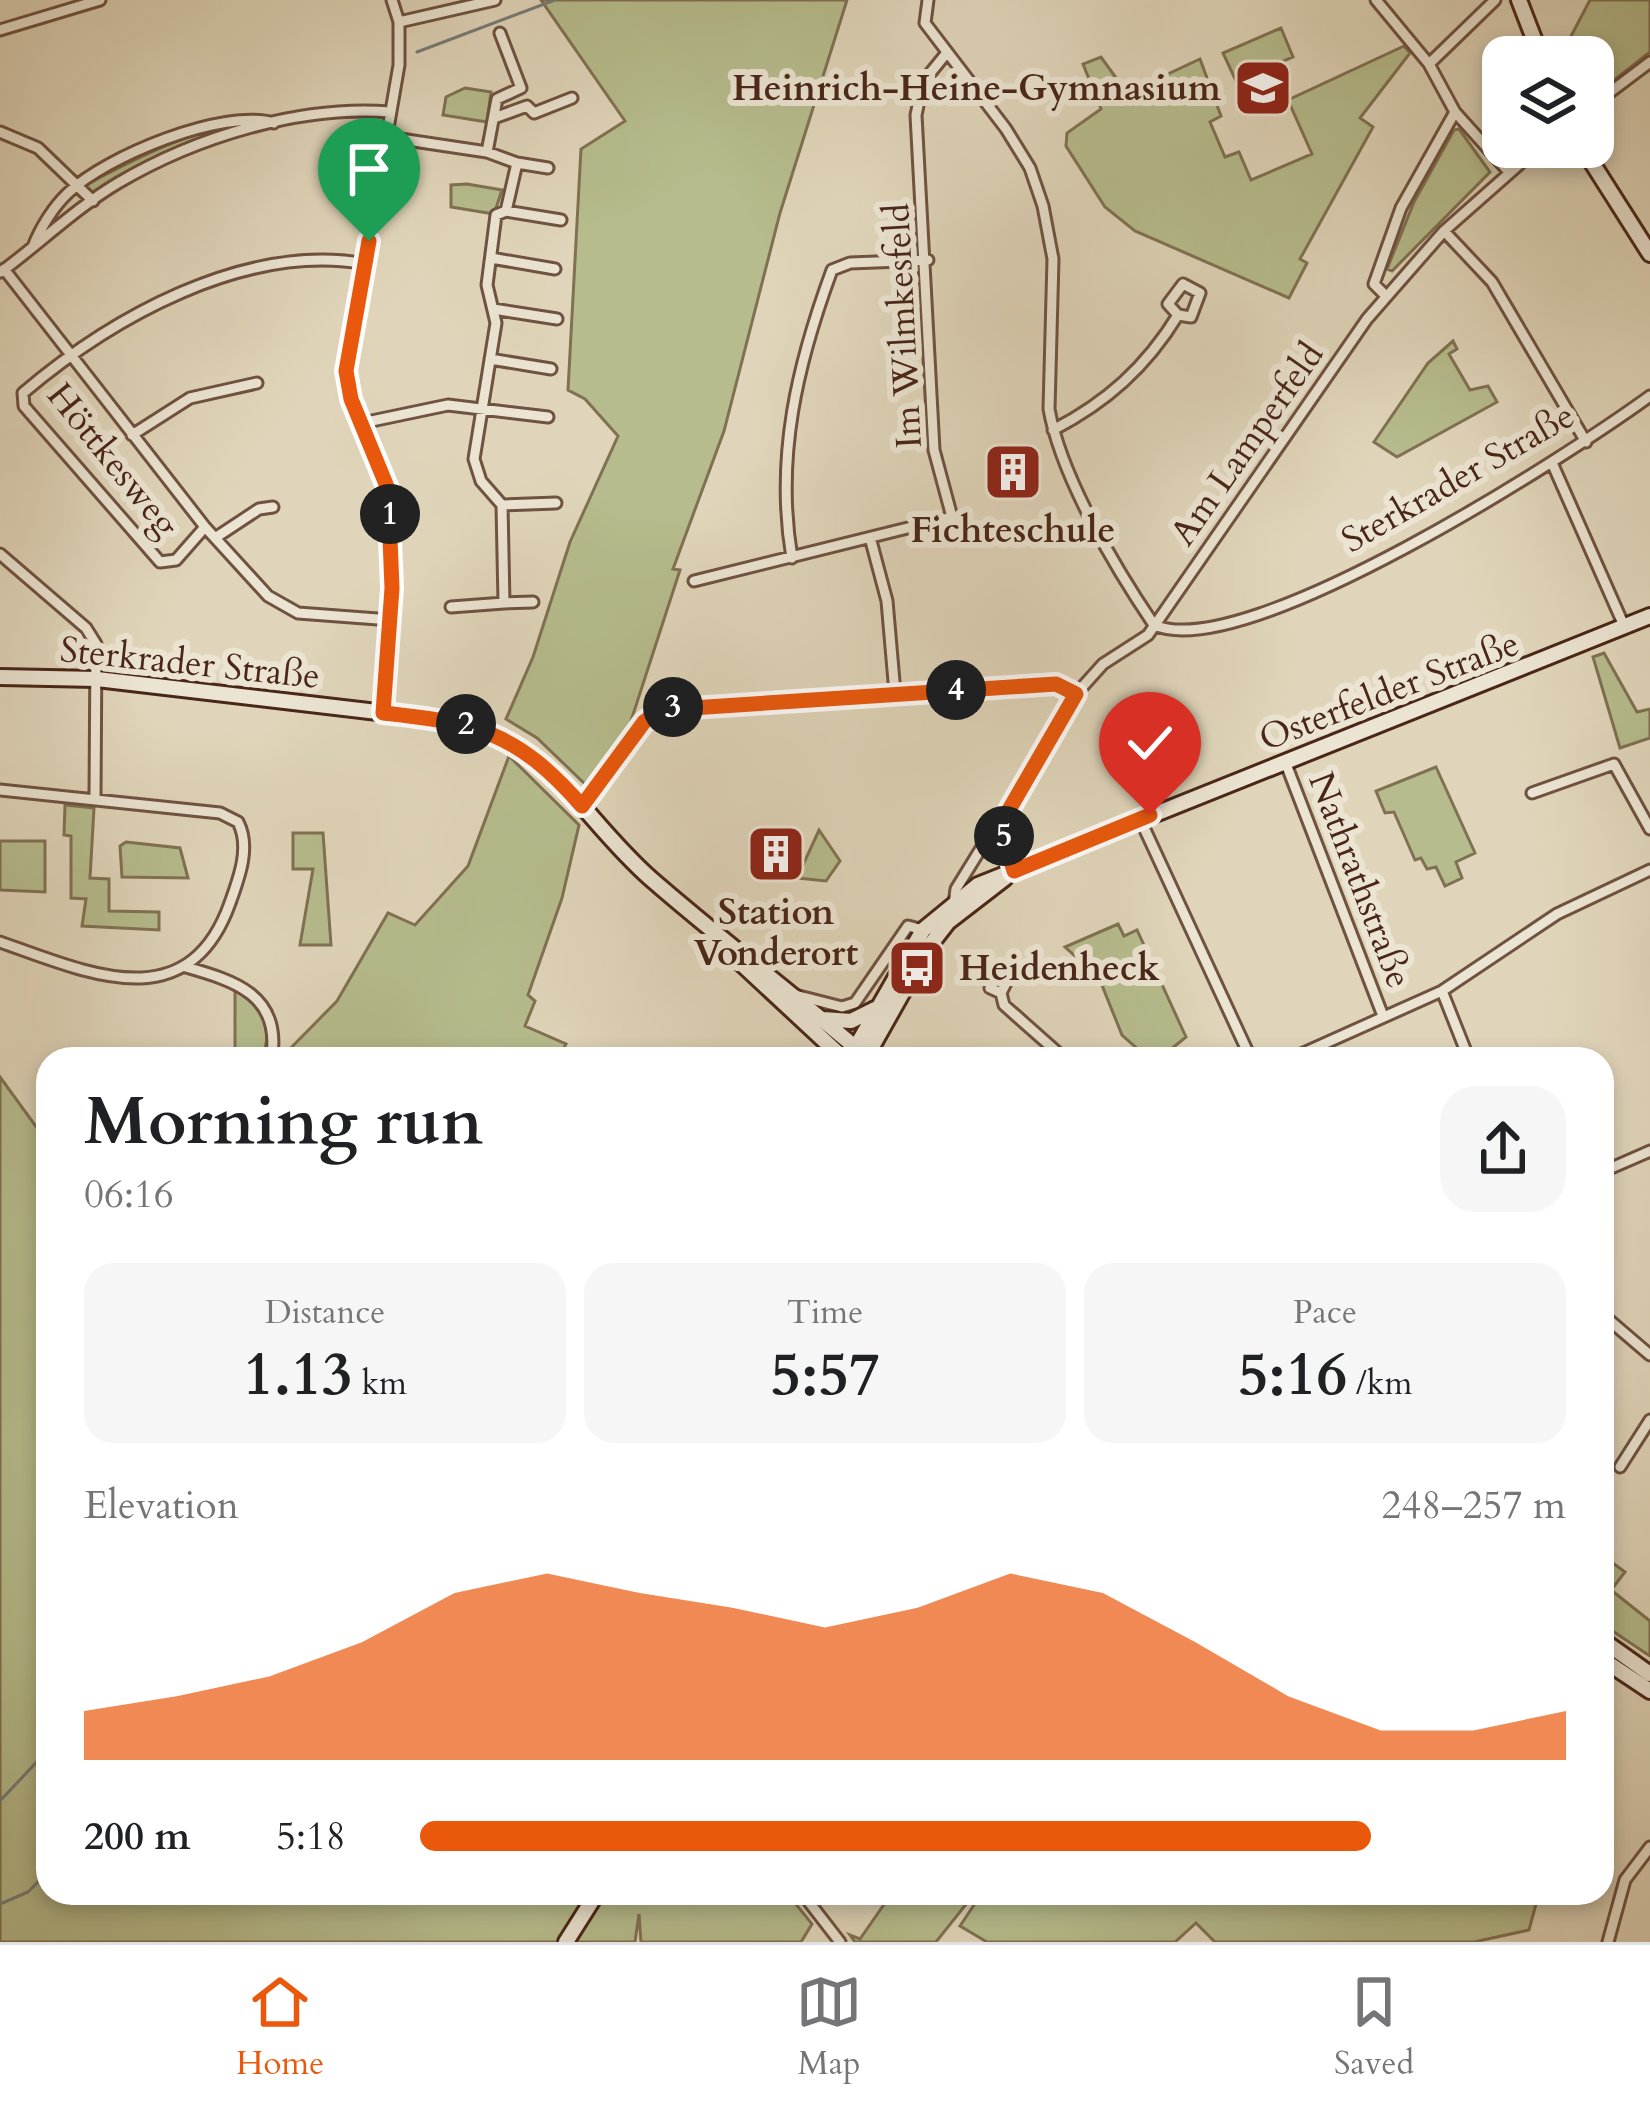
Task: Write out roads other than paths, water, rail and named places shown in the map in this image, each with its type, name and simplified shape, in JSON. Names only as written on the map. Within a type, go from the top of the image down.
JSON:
[{"type":"main road","points":[[1519,0],[1533,36]]},
{"type":"main road","points":[[1595,168],[1650,254]]},
{"type":"main road","name":"Osterfelder Straße","points":[[862,1047],[923,930],[979,885],[1650,616]]},
{"type":"main road","name":"Sterkrader Straße","points":[[0,677],[97,679],[454,721],[514,741],[579,802]]},
{"type":"main road","points":[[579,802],[635,864],[824,1019],[849,1047]]},
{"type":"main road","name":"Osterfelder Straße","points":[[865,1047],[948,922],[1014,871]]},
{"type":"main road","points":[[702,923],[731,957],[845,1047]]},
{"type":"main road","points":[[824,1019],[851,1021],[880,1006]]},
{"type":"main road","points":[[1614,1648],[1650,1674]]},
{"type":"main road","points":[[1614,1667],[1650,1690]]},
{"type":"main road","points":[[566,1942],[590,1905]]},
{"type":"street","points":[[0,30],[100,0]]},
{"type":"street","points":[[383,713],[391,620],[388,482],[346,371],[387,137],[399,22],[392,0]]},
{"type":"street","points":[[399,22],[496,0]]},
{"type":"street","points":[[928,0],[925,23],[1030,168],[1053,259],[1049,406],[1053,430],[1100,532],[1154,625],[1141,642],[1088,677],[956,889],[954,904]]},
{"type":"street","points":[[1376,0],[1429,64],[1455,112],[1508,171]]},
{"type":"street","points":[[1429,64],[1495,0]]},
{"type":"street","points":[[500,33],[527,106],[534,113],[572,98]]},
{"type":"street","name":"Im Wilmkesfeld","points":[[694,581],[952,518],[934,450],[928,260],[916,104],[923,82],[945,55]]},
{"type":"street","points":[[1614,89],[1650,62]]},
{"type":"street","points":[[488,152],[497,99],[521,88]]},
{"type":"street","points":[[494,118],[527,106]]},
{"type":"street","points":[[390,112],[327,110],[274,123],[150,168],[93,201],[2,271],[205,527],[287,610],[391,620]]},
{"type":"street","points":[[1386,296],[1374,284],[1393,229],[1455,112]]},
{"type":"street","points":[[33,247],[78,186],[142,151],[225,120],[274,123]]},
{"type":"street","points":[[0,132],[38,148],[93,201]]},
{"type":"street","points":[[387,137],[488,152],[548,168]]},
{"type":"street","points":[[506,211],[517,163]]},
{"type":"street","name":"Am Lamperfeld","points":[[1154,625],[1386,296],[1444,231],[1512,168]]},
{"type":"street","points":[[504,603],[502,505],[475,469],[490,358],[493,309],[487,285],[496,215],[506,211],[560,220]]},
{"type":"street","points":[[1444,231],[1492,282],[1586,442]]},
{"type":"street","points":[[491,258],[555,269]]},
{"type":"street","points":[[792,558],[784,508],[784,453],[832,270],[850,263],[928,260]]},
{"type":"street","points":[[68,353],[128,317],[193,288],[296,264],[366,264]]},
{"type":"street","points":[[493,309],[557,319]]},
{"type":"street","points":[[1053,430],[1087,412],[1129,379],[1178,315]]},
{"type":"street","name":"Höttkesweg","points":[[68,353],[23,393],[24,406],[160,562],[172,562],[205,527]]},
{"type":"street","points":[[490,358],[551,369]]},
{"type":"street","points":[[132,435],[190,398],[257,383]]},
{"type":"street","name":"Sterkrader Straße","points":[[1154,625],[1182,634],[1271,607],[1404,552],[1553,465],[1650,396]]},
{"type":"street","points":[[362,423],[448,405],[548,417]]},
{"type":"street","points":[[1553,465],[1625,628]]},
{"type":"street","points":[[502,505],[556,503]]},
{"type":"street","points":[[215,538],[259,509],[273,507]]},
{"type":"street","points":[[871,541],[887,601],[895,693]]},
{"type":"street","points":[[0,554],[86,628],[95,644],[95,797]]},
{"type":"street","points":[[451,607],[532,602]]},
{"type":"street","points":[[579,802],[644,722],[661,710],[1056,684],[1076,694]]},
{"type":"street","name":"Nathrathstraße","points":[[1286,764],[1383,1016]]},
{"type":"street","points":[[1532,793],[1614,764],[1650,829]]},
{"type":"street","points":[[0,790],[220,813],[242,828],[242,861],[225,916],[186,967]]},
{"type":"street","points":[[1006,815],[1004,838],[1014,871]]},
{"type":"street","points":[[1140,819],[1245,1047]]},
{"type":"street","points":[[1316,1047],[1442,991],[1557,914],[1650,870]]},
{"type":"street","name":"Osterfelder Straße","points":[[795,995],[842,1007],[855,1003],[908,926],[923,930]]},
{"type":"street","points":[[0,942],[110,977],[146,979],[186,967],[236,982],[257,997],[271,1018],[272,1047]]},
{"type":"street","points":[[1442,991],[1465,1047]]},
{"type":"street","points":[[1001,993],[1004,1005],[1051,1047]]},
{"type":"street","points":[[1614,1167],[1650,1151]]},
{"type":"street","points":[[1614,1324],[1650,1354]]},
{"type":"street","points":[[1619,1467],[1650,1420]]},
{"type":"street","points":[[1608,1942],[1625,1880],[1650,1847]]},
{"type":"street","points":[[811,1905],[840,1942]]},
{"type":"waterway","points":[[417,52],[555,0]]},
{"type":"waterway","points":[[0,1801],[36,1763]]},
{"type":"waterway","points":[[0,1904],[36,1884]]},
{"type":"place","name":"Heinrich-Heine-Gymnasium","points":[[1263,88]]},
{"type":"place","name":"Fichteschule","points":[[1013,472]]},
{"type":"place","name":"Station Vonderort","points":[[776,854]]},
{"type":"place","name":"Heidenheck","points":[[917,968]]}]
